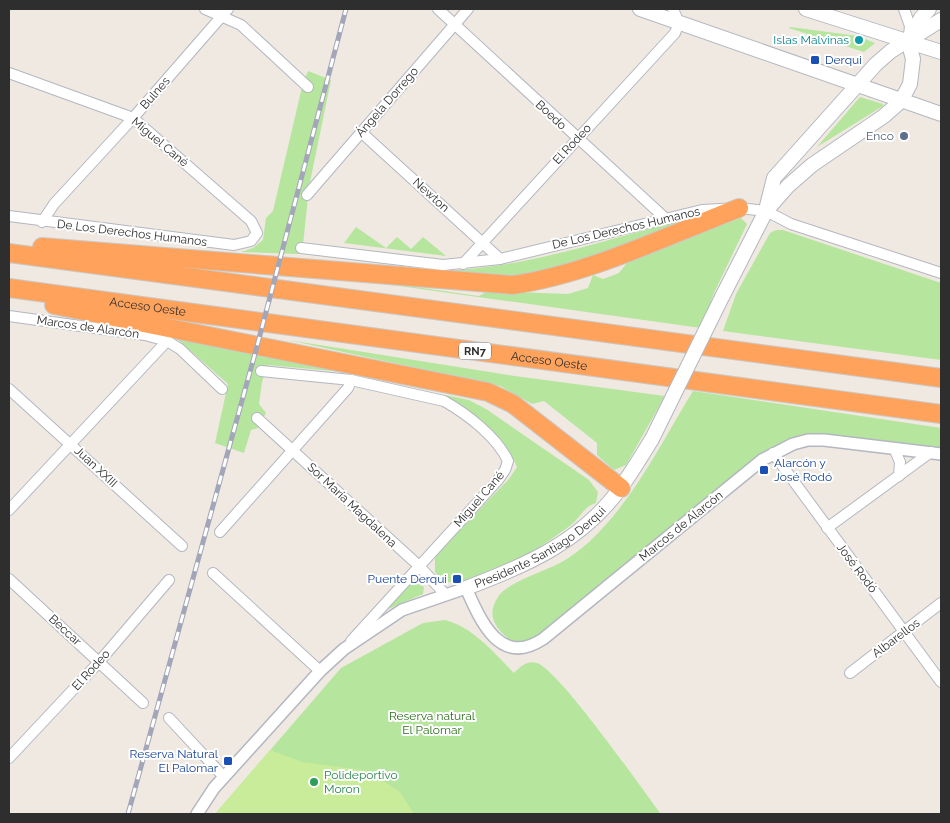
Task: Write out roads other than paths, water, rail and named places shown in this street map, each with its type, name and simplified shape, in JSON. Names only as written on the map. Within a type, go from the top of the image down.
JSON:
[{"type":"highway","points":[[9,244],[512,284],[546,279],[578,270],[739,208]]},
{"type":"highway","points":[[9,253],[941,378]]},
{"type":"highway","name":"Acceso Oeste","points":[[9,288],[941,414]]},
{"type":"highway","points":[[9,296],[488,392],[513,404],[621,488]]},
{"type":"main road","points":[[640,9],[941,114]]},
{"type":"main road","points":[[806,9],[941,52]]},
{"type":"main road","points":[[908,41],[921,18],[929,9]]},
{"type":"main road","name":"Presidente Santiago Derqui","points":[[466,588],[516,569],[546,554],[575,535],[621,488],[652,439],[766,211],[774,178],[856,85],[881,60],[941,20]]},
{"type":"main road","name":"Presidente Santiago Derqui","points":[[766,211],[798,176],[884,116],[901,101],[910,84],[913,59],[908,41]]},
{"type":"street","points":[[205,9],[225,12],[308,87]]},
{"type":"street","name":"Boedo","points":[[438,9],[666,219]]},
{"type":"street","name":"Ángela Dorrego","points":[[307,195],[468,9]]},
{"type":"street","points":[[673,9],[678,22]]},
{"type":"street","points":[[904,9],[910,26],[908,41]]},
{"type":"street","name":"Bulnes","points":[[42,222],[54,204],[133,118],[225,12]]},
{"type":"street","name":"El Rodeo","points":[[463,264],[675,33],[678,22]]},
{"type":"street","name":"Miguel Cané","points":[[9,72],[133,118],[251,221],[256,232],[255,238]]},
{"type":"street","name":"Newton","points":[[361,132],[500,259]]},
{"type":"street","name":"De Los Derechos Humanos","points":[[301,248],[443,265],[463,264],[500,259],[702,210],[739,208],[766,211],[791,224],[941,273]]},
{"type":"street","name":"De Los Derechos Humanos","points":[[9,216],[42,222],[234,244],[247,243],[255,238]]},
{"type":"street","name":"Marcos de Alarcón","points":[[9,316],[145,335],[167,341]]},
{"type":"street","points":[[9,510],[167,341],[180,349],[222,389]]},
{"type":"street","name":"Miguel Cané","points":[[261,371],[351,380],[444,401],[456,408],[491,438],[508,462],[506,470],[498,480],[418,565],[344,649]]},
{"type":"street","points":[[220,532],[348,388],[351,380]]},
{"type":"street","name":"Juan XXIII","points":[[9,389],[71,443],[182,546]]},
{"type":"street","name":"Sor María Magdalena","points":[[256,418],[418,565],[445,594]]},
{"type":"street","name":"Marcos de Alarcón","points":[[466,588],[477,612],[487,628],[498,640],[509,647],[519,649],[532,646],[773,453],[793,444],[816,440],[936,453]]},
{"type":"street","points":[[894,448],[900,462],[899,476]]},
{"type":"street","name":"José Rodó","points":[[773,453],[941,682]]},
{"type":"street","points":[[827,528],[899,476],[936,453]]},
{"type":"street","points":[[213,573],[320,671]]},
{"type":"street","name":"Beccar","points":[[9,579],[142,703]]},
{"type":"street","name":"El Rodeo","points":[[9,758],[99,662],[170,580]]},
{"type":"street","name":"Presidente Santiago Derqui","points":[[196,814],[224,777],[320,671],[344,649],[402,610],[466,588]]},
{"type":"street","name":"Albarellos","points":[[850,673],[941,603]]},
{"type":"street","points":[[169,718],[224,777]]},
{"type":"railway","points":[[128,814],[256,350],[346,9]]},
{"type":"place","name":"Islas Malvinas","points":[[859,40]]},
{"type":"place","name":"Derqui","points":[[815,60]]},
{"type":"place","name":"Enco","points":[[904,136]]},
{"type":"place","name":"Alarcón y José Rodó","points":[[764,470]]},
{"type":"place","name":"Puente Derqui","points":[[457,579]]},
{"type":"place","name":"Reserva Natural El Palomar","points":[[228,761]]},
{"type":"place","name":"Polideportivo Moron","points":[[314,782]]},
{"type":"park label","name":"Reserva natural El Palomar","points":[[432,723]]}]
